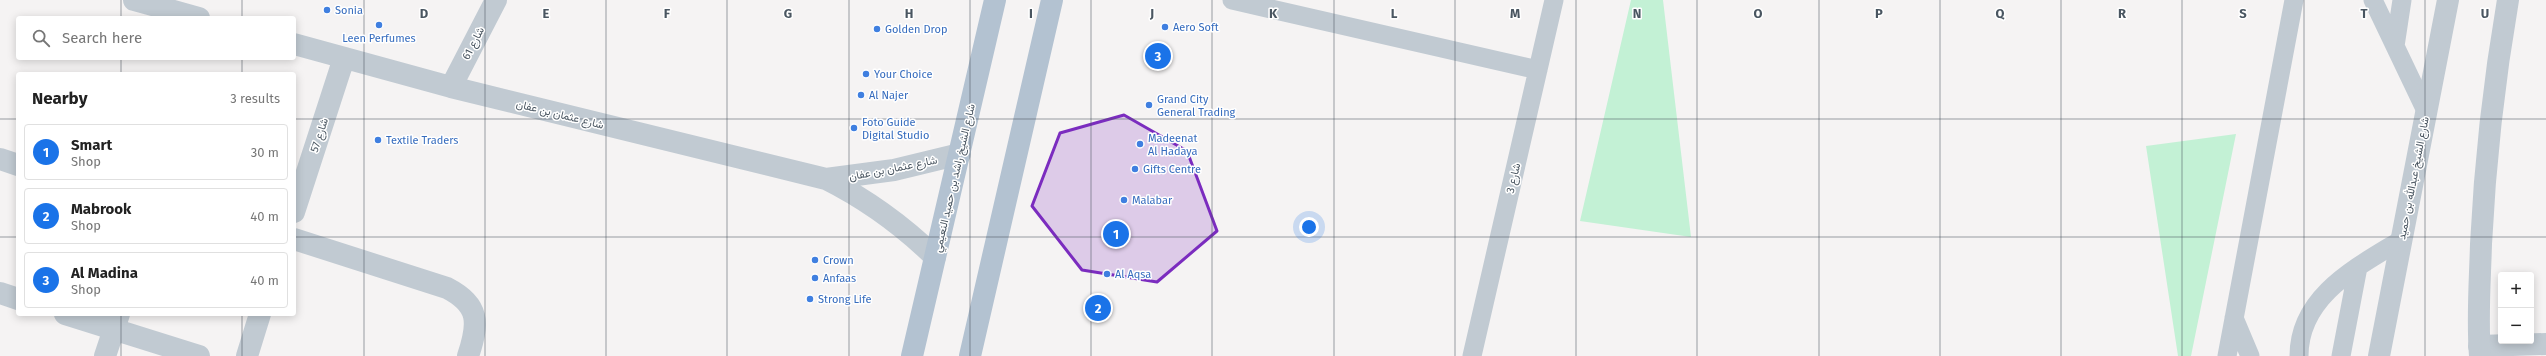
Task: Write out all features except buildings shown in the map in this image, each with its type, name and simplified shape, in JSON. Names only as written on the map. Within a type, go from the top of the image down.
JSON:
[{"type":"main road","name":"شارع الشيخ راشد بن حميد النعيمي","points":[[912,356],[995,0]]},
{"type":"main road","points":[[970,356],[1052,0]]},
{"type":"street","points":[[134,0],[192,16]]},
{"type":"street","name":"شارع 61","points":[[451,87],[496,0]]},
{"type":"street","name":"شارع الشيخ عبدالله بن حميد","points":[[2379,356],[2448,0]]},
{"type":"street","points":[[2508,0],[2494,94],[2484,192],[2480,351],[2546,344]]},
{"type":"street","name":"شارع عثمان بن عفان","points":[[296,45],[451,87],[826,179],[856,194],[885,213],[911,234],[935,257]]},
{"type":"street","name":"شارع 57","points":[[296,206],[344,58]]},
{"type":"street","name":"شارع عثمان بن عفان","points":[[826,179],[894,170],[960,154]]},
{"type":"street","points":[[0,159],[16,163]]},
{"type":"street","points":[[296,240],[447,288],[462,296],[472,309],[476,325],[468,356]]},
{"type":"street","points":[[0,293],[16,298]]},
{"type":"street","points":[[78,316],[116,322],[199,356]]},
{"type":"street","points":[[246,356],[259,316]]},
{"type":"street","points":[[105,356],[116,322]]},
{"type":"lane","points":[[1232,0],[1538,70]]},
{"type":"lane","name":"شارع 3","points":[[1472,356],[1554,0]]},
{"type":"lane","points":[[2227,356],[2294,0]]},
{"type":"lane","points":[[2373,0],[2426,111]]},
{"type":"lane","points":[[2395,46],[2402,0]]},
{"type":"lane","points":[[2299,356],[2303,333],[2319,301],[2338,281],[2401,240]]},
{"type":"lane","points":[[2341,356],[2358,267]]},
{"type":"lane","points":[[2234,318],[2250,356]]},
{"type":"highlighted area","points":[[1124,115],[1187,151],[1217,231],[1157,282],[1082,270],[1032,206],[1060,133]]},
{"type":"green space","points":[[1631,0],[1663,0],[1691,237],[1580,221]]},
{"type":"green space","points":[[2236,134],[2191,356],[2178,356],[2146,146]]},
{"type":"place","name":"Sonia","points":[[327,10]]},
{"type":"place","name":"Leen Perfumes","points":[[379,25]]},
{"type":"place","name":"Aero Soft","points":[[1165,27]]},
{"type":"place","name":"Golden Drop","points":[[877,29]]},
{"type":"place","name":"Al Madina","points":[[1158,56]]},
{"type":"place","name":"Your Choice","points":[[866,74]]},
{"type":"place","name":"Al Najer","points":[[861,95]]},
{"type":"place","name":"Grand City General Trading","points":[[1149,105]]},
{"type":"place","name":"Foto Guide Digital Studio","points":[[854,128]]},
{"type":"place","name":"Textile Traders","points":[[378,140]]},
{"type":"place","name":"Madeenat Al Hadaya","points":[[1140,144]]},
{"type":"place","name":"Gifts Centre","points":[[1135,169]]},
{"type":"place","name":"Malabar","points":[[1124,200]]},
{"type":"place","name":"Smart","points":[[1116,234]]},
{"type":"place","name":"Crown","points":[[815,260]]},
{"type":"place","name":"Al Aqsa","points":[[1107,274]]},
{"type":"place","name":"Anfaas","points":[[815,278]]},
{"type":"place","name":"Strong Life","points":[[810,299]]},
{"type":"place","name":"Mabrook","points":[[1098,308]]}]
